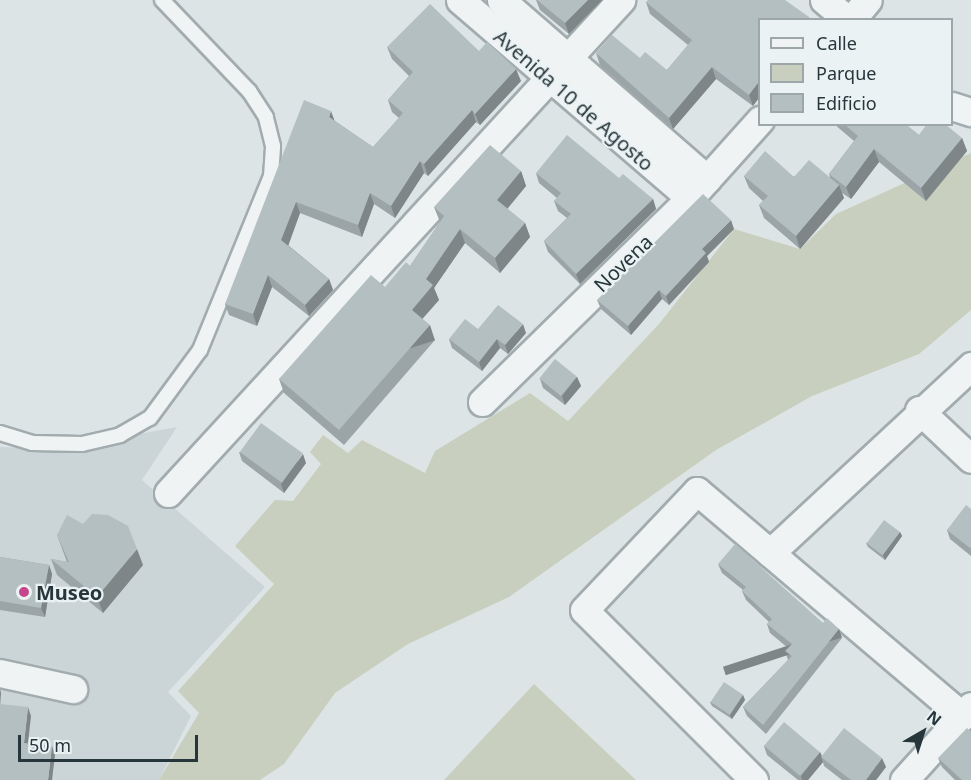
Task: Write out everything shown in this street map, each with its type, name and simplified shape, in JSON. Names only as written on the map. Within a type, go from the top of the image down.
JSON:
[{"type":"street","name":"Avenida 10 de Agosto","points":[[460,0],[547,81],[698,188]]},
{"type":"street","name":"Avenida 10 de Agosto","points":[[501,0],[698,188]]},
{"type":"street","points":[[168,493],[621,0]]},
{"type":"street","points":[[824,0],[846,18]]},
{"type":"street","points":[[851,18],[868,0]]},
{"type":"street","points":[[953,107],[971,112]]},
{"type":"street","name":"Novena","points":[[482,402],[698,188],[758,121]]},
{"type":"street","points":[[770,554],[919,410],[971,366]]},
{"type":"street","points":[[919,410],[971,459]]},
{"type":"street","points":[[754,780],[584,610],[697,491],[770,554],[966,711],[904,780]]},
{"type":"street","points":[[0,673],[73,688]]},
{"type":"lane","points":[[0,433],[32,443],[82,444],[120,435],[150,418],[200,350],[271,176],[273,146],[266,117],[249,91],[162,0]]},
{"type":"shaded area","points":[[177,427],[142,480],[265,587],[168,692],[191,716],[159,780],[0,780],[0,447],[58,449]]},
{"type":"green space","points":[[971,153],[971,310],[919,354],[812,396],[716,450],[509,597],[408,644],[335,693],[284,764],[260,780],[159,780],[199,713],[178,691],[274,584],[235,546],[275,500],[293,501],[321,464],[310,452],[323,435],[348,453],[362,440],[425,473],[435,451],[530,393],[568,421],[659,324],[734,229],[800,249],[836,214]]},
{"type":"green space","points":[[534,684],[636,780],[444,780]]},
{"type":"building","points":[[537,0],[588,0],[565,23]]},
{"type":"building","points":[[648,0],[785,0],[809,17],[758,18],[758,82],[749,95],[712,67],[669,118],[596,53],[612,35],[640,58],[645,52],[667,70],[692,40],[646,2]]},
{"type":"building","points":[[430,4],[479,51],[487,42],[516,69],[475,114],[472,110],[424,164],[420,161],[391,206],[370,193],[358,225],[296,202],[281,240],[329,279],[305,305],[268,275],[253,314],[225,304],[304,100],[331,111],[329,117],[373,147],[403,113],[388,100],[413,72],[387,47]]},
{"type":"building","points":[[846,126],[908,126],[919,135],[926,126],[947,126],[962,138],[921,188],[874,149],[846,187],[829,174],[858,136]]},
{"type":"building","points":[[567,135],[619,178],[623,174],[653,199],[576,274],[544,241],[571,214],[554,201],[561,193],[536,173]]},
{"type":"building","points":[[490,145],[521,171],[497,200],[525,223],[495,258],[460,229],[426,279],[433,285],[412,310],[430,325],[339,430],[279,379],[371,275],[385,287],[406,262],[410,266],[444,216],[434,207]]},
{"type":"building","points":[[765,151],[794,177],[809,160],[839,185],[796,236],[759,205],[768,196],[744,176]]},
{"type":"building","points":[[703,194],[731,220],[702,249],[706,253],[666,296],[659,290],[628,326],[597,300]]},
{"type":"building","points":[[498,305],[523,324],[505,345],[497,339],[479,362],[449,339],[465,319],[478,329]]},
{"type":"building","points":[[555,359],[577,377],[561,396],[539,378]]},
{"type":"building","points":[[261,423],[303,454],[282,483],[240,452]]},
{"type":"building","points":[[966,505],[971,509],[970,548],[947,530]]},
{"type":"building","points":[[92,514],[108,515],[128,526],[137,549],[97,597],[51,559],[69,562],[57,535],[67,515],[83,524]]},
{"type":"building","points":[[884,520],[900,532],[883,555],[867,543]]},
{"type":"building","points":[[735,544],[823,623],[827,618],[839,629],[763,725],[743,707],[792,656],[785,651],[792,644],[767,624],[772,619],[742,591],[746,587],[718,564]]},
{"type":"building","name":"Museo","points":[[0,557],[49,565],[41,608],[0,601]]},
{"type":"building","points":[[724,682],[743,695],[730,715],[711,702]]},
{"type":"building","points":[[0,704],[28,707],[24,743],[52,746],[48,780],[0,780]]},
{"type":"building","points":[[784,722],[820,752],[800,776],[764,746]]},
{"type":"building","points":[[844,728],[882,758],[866,780],[851,780],[821,757]]},
{"type":"building","points":[[967,728],[971,732],[971,780],[962,780],[938,758]]},
{"type":"place","name":"Museo","points":[[24,592]]}]
